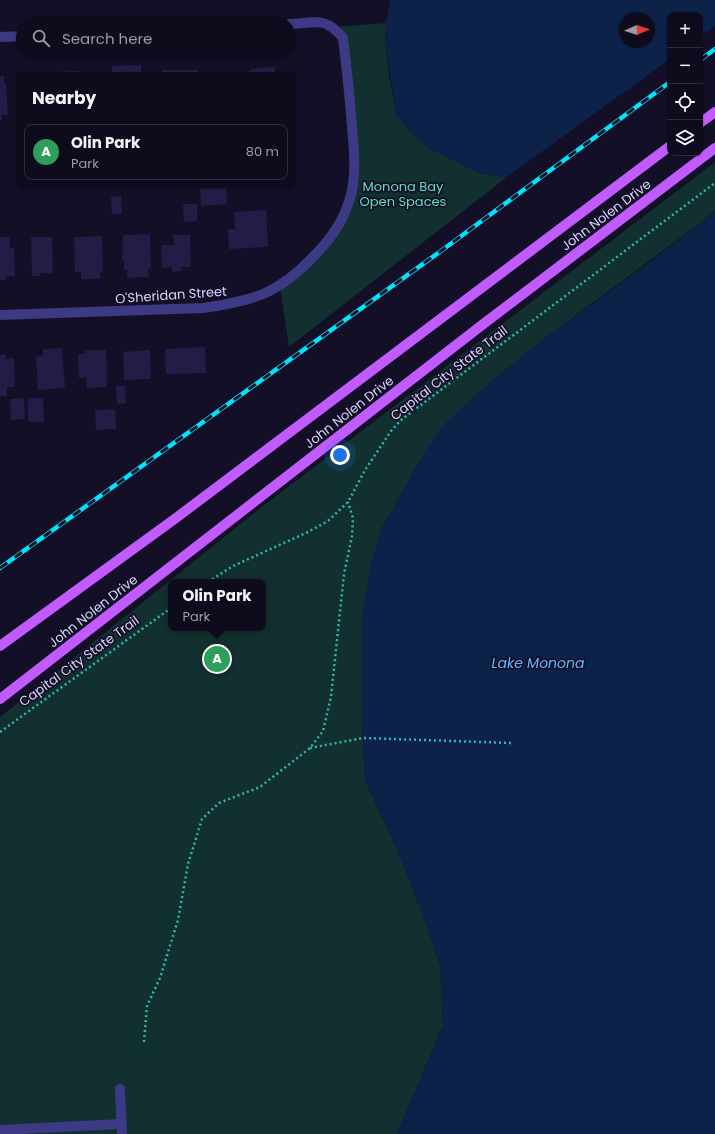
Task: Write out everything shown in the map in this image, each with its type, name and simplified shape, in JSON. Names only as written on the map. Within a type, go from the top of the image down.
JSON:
[{"type":"main road","points":[[703,121],[715,112]]},
{"type":"main road","name":"John Nolen Drive","points":[[0,646],[176,518],[667,148]]},
{"type":"main road","name":"John Nolen Drive","points":[[0,699],[482,325],[715,148]]},
{"type":"street","name":"O'Sheridan Street","points":[[0,315],[204,308],[234,304],[262,296],[280,286],[304,267],[322,248],[340,224],[348,207],[354,177],[354,153],[343,38],[334,26],[326,22],[296,24]]},
{"type":"street","points":[[0,37],[16,36]]},
{"type":"street","points":[[0,1130],[122,1129],[120,1089]]},
{"type":"path","name":"Capital City State Trail","points":[[213,579],[233,566],[306,533],[328,521],[348,502],[365,470],[391,431],[401,420],[715,183]]},
{"type":"path","points":[[144,1042],[147,1006],[160,978],[178,920],[188,864],[202,819],[219,803],[260,787],[310,748],[323,731],[331,697],[344,574],[352,536],[353,518],[348,502]]},
{"type":"path","name":"Capital City State Trail","points":[[0,732],[168,610]]},
{"type":"path","points":[[310,748],[363,738],[512,743]]},
{"type":"green space","name":"Monona Bay Open Spaces","points":[[386,23],[385,43],[396,113],[409,131],[478,173],[507,177],[289,347],[280,286],[322,248],[352,192],[343,38],[334,27]]},
{"type":"green space","points":[[715,162],[715,211],[539,343],[472,399],[440,429],[361,620],[361,706],[365,780],[398,851],[421,910],[440,966],[443,1025],[397,1134],[0,1134],[0,717],[168,582],[168,631],[266,631],[266,579],[172,579],[259,509]]},
{"type":"water","points":[[390,0],[715,0],[715,26],[703,35],[703,12],[667,12],[667,61],[507,177],[478,173],[428,148],[409,131],[396,113],[385,43],[386,23]]},
{"type":"water","name":"Lake Monona","points":[[715,211],[715,1134],[397,1134],[443,1025],[440,966],[421,910],[398,851],[365,780],[361,706],[361,620],[370,569],[381,529],[422,456],[440,429],[464,405],[525,353],[666,250]]},
{"type":"building","points":[[141,65],[141,72],[112,72],[112,66]]},
{"type":"building","points":[[275,67],[275,72],[245,72],[251,71],[251,69]]},
{"type":"building","points":[[162,70],[198,70],[198,72],[162,72]]},
{"type":"building","points":[[79,71],[79,72],[52,72]]},
{"type":"building","points":[[0,76],[4,76],[4,83],[6,83],[8,115],[2,115],[2,120],[0,120]]},
{"type":"building","points":[[200,188],[226,188],[227,204],[201,206]]},
{"type":"building","points":[[121,196],[122,214],[112,214],[111,197]]},
{"type":"building","points":[[183,204],[197,204],[197,221],[184,222]]},
{"type":"building","points":[[266,210],[268,247],[229,249],[228,229],[235,229],[234,212]]},
{"type":"building","points":[[150,234],[151,269],[148,269],[149,277],[127,278],[127,270],[124,270],[124,259],[122,259],[123,235]]},
{"type":"building","points":[[173,235],[190,235],[191,267],[181,267],[182,271],[172,272],[172,267],[162,268],[161,245],[174,245]]},
{"type":"building","points":[[102,236],[103,271],[100,271],[100,279],[81,279],[81,272],[75,272],[74,237]]},
{"type":"building","points":[[0,237],[10,237],[10,248],[14,248],[15,276],[6,276],[6,280],[0,280]]},
{"type":"building","points":[[31,237],[52,237],[53,273],[40,273],[40,276],[32,276]]},
{"type":"building","points":[[205,347],[206,373],[166,374],[165,349]]},
{"type":"building","points":[[62,348],[65,388],[38,390],[36,357],[43,356],[43,349]]},
{"type":"building","points":[[85,350],[106,350],[107,387],[87,388],[86,378],[79,378],[78,354],[85,354]]},
{"type":"building","points":[[150,350],[151,379],[124,380],[123,352]]},
{"type":"building","points":[[6,354],[6,359],[14,358],[15,387],[7,387],[7,396],[0,396],[0,355]]},
{"type":"building","points":[[116,386],[125,386],[126,403],[117,404]]},
{"type":"building","points":[[24,398],[25,419],[11,420],[10,399]]},
{"type":"building","points":[[28,398],[43,398],[44,422],[28,422]]},
{"type":"building","points":[[115,409],[116,429],[96,430],[95,410]]},
{"type":"railway","points":[[703,58],[715,49]]},
{"type":"railway","points":[[0,568],[441,251],[667,84]]},
{"type":"place","name":"Olin Park","points":[[217,659]]}]
